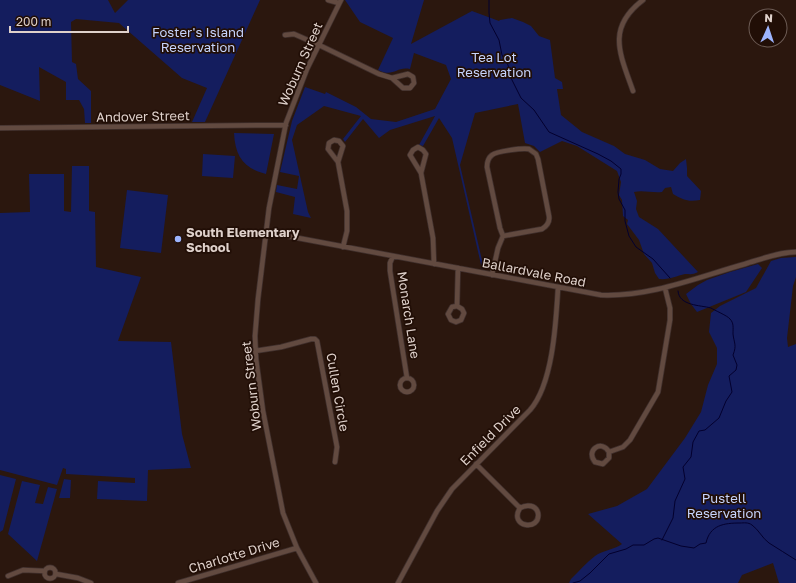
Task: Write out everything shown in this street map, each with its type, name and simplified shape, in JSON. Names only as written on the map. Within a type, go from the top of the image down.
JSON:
[{"type":"street","points":[[328,0],[340,2]]},
{"type":"street","points":[[633,91],[621,57],[619,37],[621,27],[627,15],[633,8],[644,0]]},
{"type":"street","name":"Woburn Street","points":[[316,583],[297,548],[286,523],[263,413],[255,351],[256,320],[272,186],[286,125],[307,69],[340,2]]},
{"type":"street","points":[[285,35],[294,34],[319,45],[379,74],[392,78],[405,89],[411,88],[414,83],[413,77],[408,74],[392,78]]},
{"type":"street","name":"Andover Street","points":[[0,128],[286,125]]},
{"type":"street","points":[[338,162],[343,146],[339,141],[334,140],[329,143],[328,149],[338,162],[347,211],[347,228],[343,247]]},
{"type":"street","points":[[421,173],[426,154],[422,149],[416,148],[412,151],[411,157],[421,173],[433,238],[434,264]]},
{"type":"street","points":[[492,275],[498,248],[503,236],[487,167],[488,162],[490,157],[496,153],[530,149],[536,154],[538,159],[549,221],[542,229],[503,236]]},
{"type":"street","name":"Ballardvale Road","points":[[266,232],[558,288],[613,296],[644,293],[666,288],[777,254],[796,252]]},
{"type":"street","name":"Monarch Lane","points":[[393,256],[390,263],[390,271],[407,378]]},
{"type":"street","points":[[457,306],[458,268]]},
{"type":"street","name":"Enfield Drive","points":[[398,583],[440,506],[452,489],[530,410],[540,396],[545,382],[554,342],[558,288]]},
{"type":"street","points":[[609,452],[623,447],[630,440],[658,392],[670,320],[670,308],[666,288]]},
{"type":"street","name":"Cullen Circle","points":[[255,351],[281,347],[311,339],[317,341],[337,448],[335,462]]},
{"type":"street","points":[[600,446],[606,447],[609,452],[609,458],[603,464],[594,462],[591,457],[594,448],[600,446]]},
{"type":"street","points":[[476,464],[520,508]]},
{"type":"street","points":[[526,505],[533,506],[538,515],[536,521],[531,525],[521,523],[518,514],[520,508],[526,505]]},
{"type":"street","name":"Charlotte Drive","points":[[178,583],[297,548]]},
{"type":"street","points":[[8,576],[22,570],[31,569],[45,571],[47,568],[52,568],[55,570],[56,574]]},
{"type":"street","points":[[45,571],[45,576],[50,579],[56,574]]},
{"type":"street","points":[[56,574],[78,578],[91,583]]},
{"type":"green space","name":"Foster's Island Reservation","points":[[0,0],[108,0],[115,13],[128,0],[260,0],[205,122],[192,122],[207,88],[182,78],[119,23],[76,19],[71,22],[72,62],[76,64],[78,79],[91,91],[91,123],[85,123],[84,109],[79,100],[66,100],[66,82],[39,67],[40,101],[0,85]]},
{"type":"green space","name":"Tea Lot Reservation","points":[[345,0],[424,0],[411,44],[472,11],[499,21],[512,18],[523,22],[531,26],[539,36],[550,40],[555,78],[562,82],[563,89],[557,89],[561,115],[582,132],[614,146],[625,154],[645,160],[660,169],[673,171],[686,159],[687,176],[701,191],[700,200],[689,201],[680,198],[673,194],[671,187],[665,188],[662,192],[634,192],[637,201],[636,209],[639,217],[658,229],[698,272],[659,279],[655,273],[652,263],[644,254],[639,240],[627,224],[628,220],[623,216],[622,200],[619,195],[621,182],[617,171],[577,146],[562,141],[540,152],[534,146],[525,143],[518,104],[475,113],[460,165],[484,269],[482,269],[452,138],[439,118],[423,146],[419,145],[435,116],[390,130],[379,138],[363,119],[345,142],[343,139],[361,116],[324,106],[297,125],[292,140],[308,212],[311,218],[293,214],[295,197],[276,192],[277,185],[297,189],[299,176],[280,172],[292,121],[305,87],[325,94],[326,92],[356,107],[371,119],[396,122],[435,109],[451,79],[446,65],[414,53],[410,69],[401,69],[388,73],[378,70],[393,38],[360,22]]},
{"type":"green space","points":[[234,133],[274,134],[266,174],[252,169],[242,160],[236,148]]},
{"type":"green space","points":[[203,154],[235,156],[233,178],[202,176]]},
{"type":"green space","points":[[72,166],[89,166],[89,211],[95,212],[96,267],[141,277],[118,341],[171,342],[182,434],[191,468],[148,470],[147,501],[97,499],[98,481],[135,483],[135,478],[66,474],[66,469],[63,468],[57,485],[0,470],[0,213],[30,212],[29,174],[64,174],[64,211],[71,212]]},
{"type":"green space","points":[[127,190],[168,195],[161,253],[120,248]]},
{"type":"green space","name":"Pustell Reservation","points":[[796,257],[796,277],[793,286],[787,338],[788,347],[796,344],[796,583],[779,583],[773,563],[742,575],[738,583],[569,583],[571,579],[595,556],[601,552],[616,548],[622,544],[588,514],[617,506],[647,489],[685,438],[701,412],[708,385],[717,364],[717,348],[709,332],[711,313],[720,306],[756,288],[771,261],[781,258]]},
{"type":"green space","points":[[758,264],[762,268],[746,292],[697,312],[691,304],[686,294],[698,285],[707,280]]},
{"type":"green space","points":[[0,475],[16,479],[3,530],[0,532]]},
{"type":"green space","points":[[64,479],[71,480],[70,498],[59,498]]},
{"type":"green space","points":[[22,481],[40,485],[35,503],[43,504],[48,487],[57,489],[37,561],[8,534]]},
{"type":"waterway","points":[[489,0],[490,23],[499,40],[502,55],[508,65],[511,78],[521,98],[534,110],[549,132],[598,154],[611,161],[621,169],[618,192],[619,199],[625,210],[625,221],[629,236],[636,247],[653,259],[670,278]]},
{"type":"waterway","points":[[662,540],[673,518],[675,501],[685,479],[683,467],[691,457],[693,442],[699,431],[705,430],[719,418],[726,401],[732,392],[729,376],[736,370],[737,365],[733,355],[735,346],[733,326],[729,318],[711,308],[691,304],[682,300],[678,291]]},
{"type":"waterway","points":[[573,583],[580,581],[590,573],[609,554],[626,549],[633,545],[644,545],[658,538],[681,546],[694,548],[700,544],[706,543],[711,532],[718,526],[728,524],[750,524],[757,529],[769,543],[796,560]]},
{"type":"place","name":"South Elementary School","points":[[178,239]]}]
